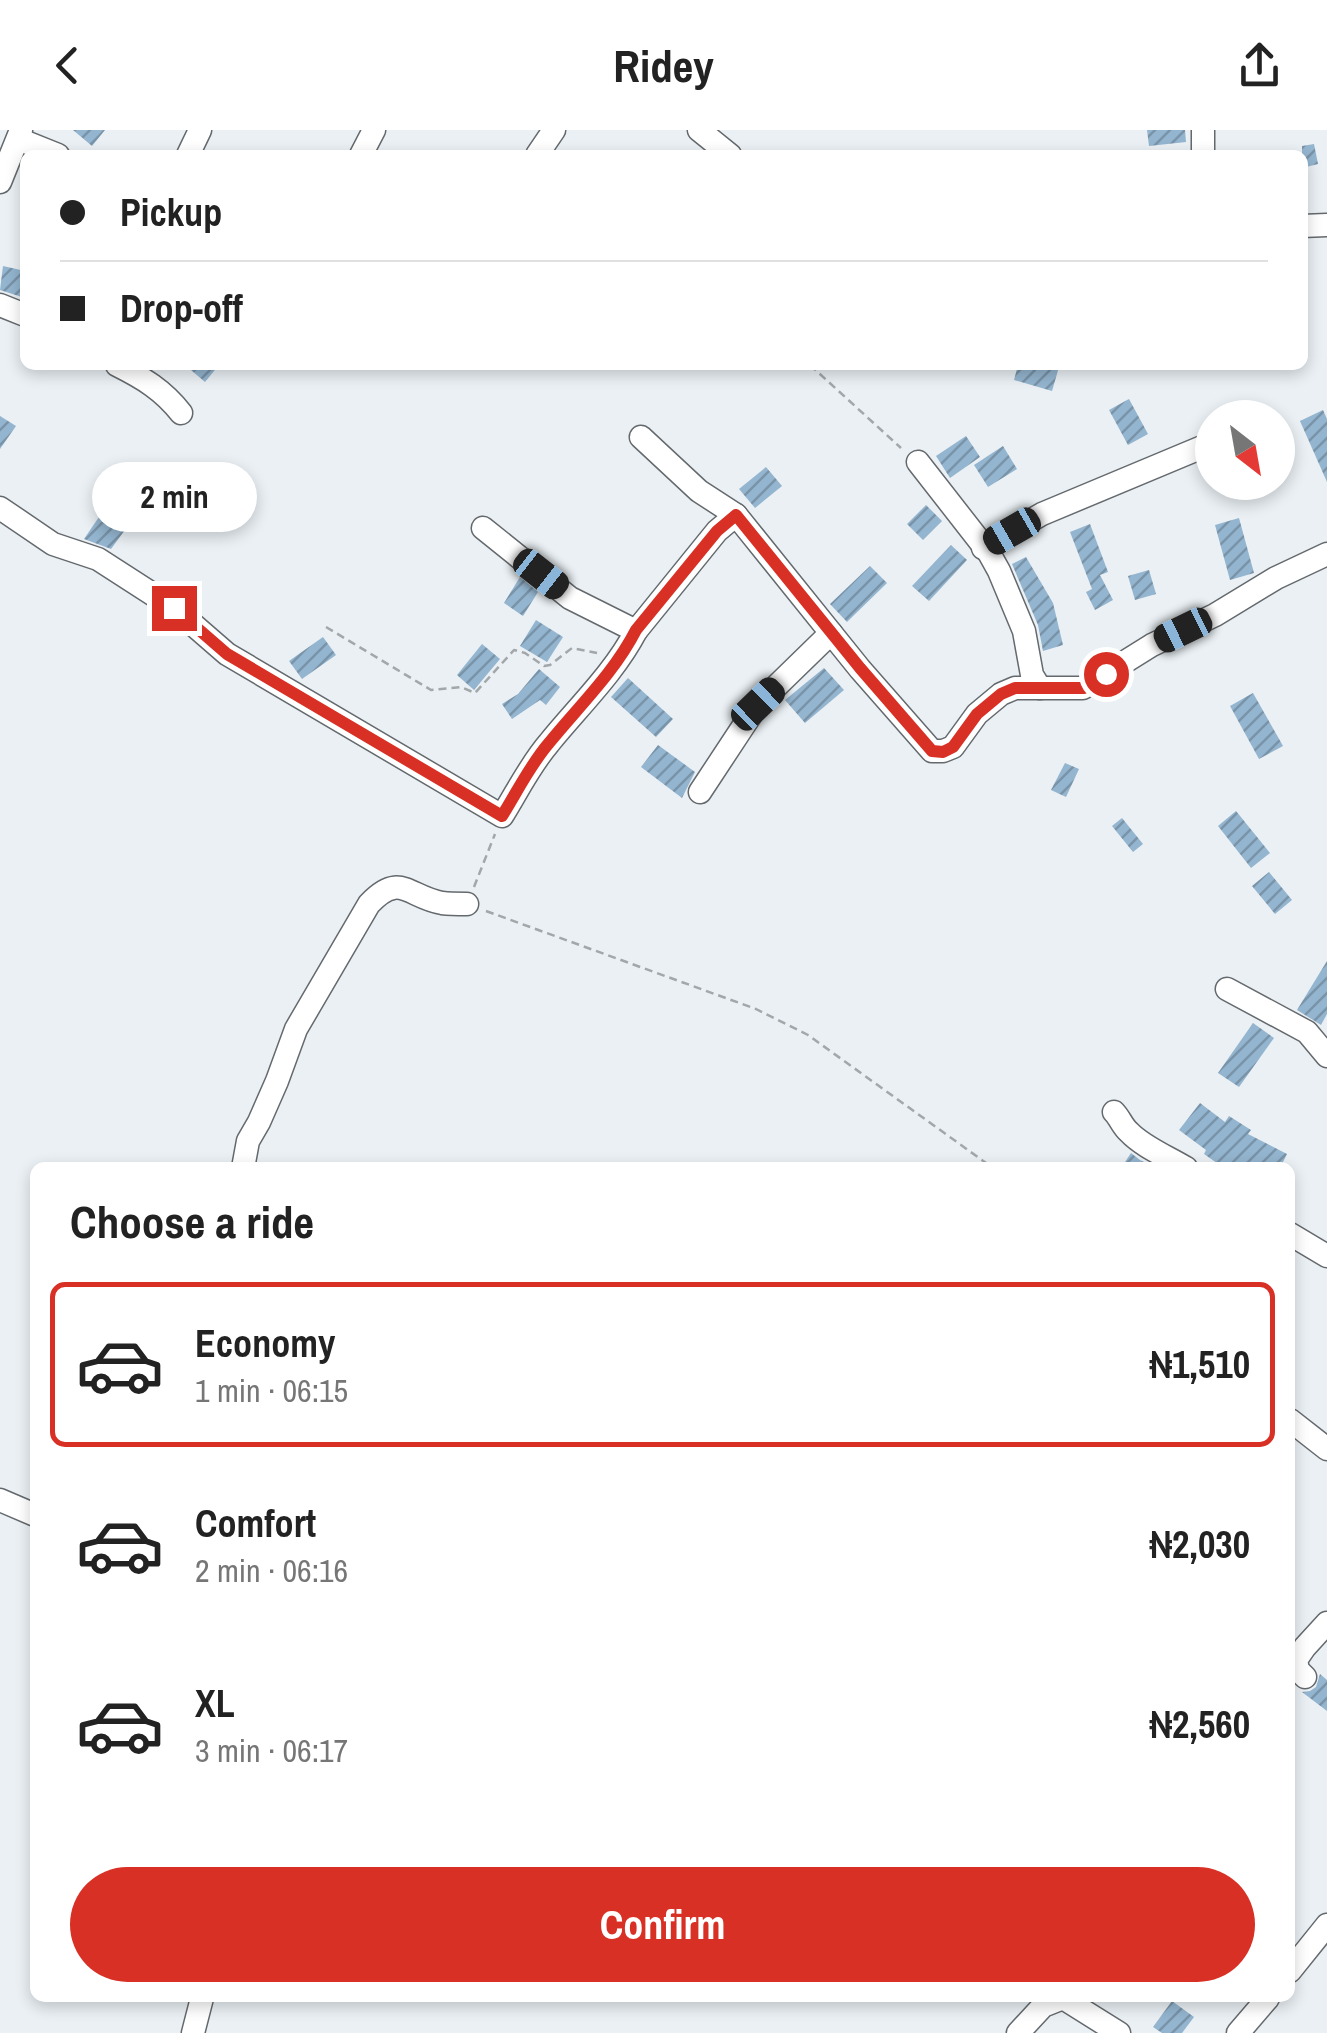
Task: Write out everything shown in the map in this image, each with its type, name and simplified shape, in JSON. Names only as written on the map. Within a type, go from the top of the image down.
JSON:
[{"type":"street","points":[[699,130],[724,150]]},
{"type":"street","points":[[0,182],[19,135],[48,150]]},
{"type":"street","points":[[127,370],[154,384],[181,412]]},
{"type":"street","points":[[641,437],[699,491],[736,515],[932,751],[943,752],[953,747],[977,714],[1001,694],[1015,688],[1084,688],[1152,645],[1327,554]]},
{"type":"street","points":[[982,548],[1042,514],[1195,450]]},
{"type":"street","points":[[918,462],[989,554],[1006,585],[1024,632],[1032,675],[1040,688]]},
{"type":"street","points":[[0,508],[53,544],[98,559],[174,608],[227,654],[502,816],[536,758],[717,531],[736,515]]},
{"type":"street","points":[[483,528],[570,598],[636,630]]},
{"type":"street","points":[[700,792],[758,704],[831,633]]},
{"type":"street","points":[[244,1162],[248,1141],[266,1108],[296,1029],[368,904],[382,890],[393,887],[440,903],[467,904]]},
{"type":"street","points":[[1226,989],[1307,1032],[1327,1056]]},
{"type":"street","points":[[1114,1112],[1126,1130],[1176,1162]]},
{"type":"street","points":[[1295,1237],[1327,1256]]},
{"type":"street","points":[[1295,1424],[1327,1448]]},
{"type":"street","points":[[0,1500],[30,1513]]},
{"type":"street","points":[[1306,1677],[1298,1670],[1296,1660],[1327,1623]]},
{"type":"street","points":[[1295,1965],[1327,1925]]},
{"type":"street","points":[[192,2033],[201,2002]]},
{"type":"street","points":[[1018,2033],[1043,2006],[1053,2002]]},
{"type":"street","points":[[1069,2002],[1119,2033]]},
{"type":"street","points":[[1238,2033],[1265,2002]]},
{"type":"path","points":[[816,370],[918,462]]},
{"type":"path","points":[[326,627],[431,690],[461,687],[474,692],[514,650],[544,666],[550,666],[572,648],[616,661]]},
{"type":"path","points":[[502,816],[467,904],[756,1009],[808,1035],[985,1162]]},
{"type":"building","points":[[73,130],[105,130],[92,146]]},
{"type":"building","points":[[1147,130],[1185,130],[1186,142],[1149,146]]},
{"type":"building","points":[[1314,144],[1318,164],[1308,166],[1308,150],[1302,150],[1302,146]]},
{"type":"building","points":[[3,266],[20,270],[20,296],[0,290]]},
{"type":"building","points":[[191,370],[215,370],[205,382]]},
{"type":"building","points":[[1017,370],[1058,370],[1052,391],[1014,380]]},
{"type":"building","points":[[1129,399],[1148,434],[1128,445],[1109,410]]},
{"type":"building","points":[[1323,410],[1327,419],[1327,482],[1300,421]]},
{"type":"building","points":[[0,416],[16,426],[0,449]]},
{"type":"building","points":[[966,436],[980,457],[950,478],[936,456]]},
{"type":"building","points":[[1003,446],[1017,469],[988,487],[974,465]]},
{"type":"building","points":[[766,467],[782,486],[755,508],[739,489]]},
{"type":"building","points":[[926,505],[942,521],[923,540],[907,524]]},
{"type":"building","points":[[101,514],[125,530],[111,549],[84,539]]},
{"type":"building","points":[[1239,518],[1254,573],[1230,580],[1215,525]]},
{"type":"building","points":[[1090,524],[1108,572],[1100,575],[1113,600],[1095,610],[1086,592],[1092,589],[1070,532]]},
{"type":"building","points":[[951,545],[967,560],[929,601],[912,586]]},
{"type":"building","points":[[1026,557],[1053,603],[1063,645],[1043,651],[1038,625],[1012,564]]},
{"type":"building","points":[[870,566],[887,583],[847,622],[830,604]]},
{"type":"building","points":[[1149,570],[1156,594],[1135,600],[1128,576]]},
{"type":"building","points":[[520,577],[538,592],[523,616],[504,603]]},
{"type":"building","points":[[536,620],[563,637],[547,662],[520,646]]},
{"type":"building","points":[[323,637],[336,655],[302,679],[289,661]]},
{"type":"building","points":[[482,644],[500,659],[474,690],[457,675]]},
{"type":"building","points":[[824,668],[844,690],[805,723],[785,700]]},
{"type":"building","points":[[539,669],[560,687],[546,705],[540,700],[512,719],[502,704],[518,694]]},
{"type":"building","points":[[628,678],[673,719],[656,737],[611,697]]},
{"type":"building","points":[[1253,693],[1283,746],[1259,759],[1230,706]]},
{"type":"building","points":[[658,745],[695,772],[682,798],[641,767]]},
{"type":"building","points":[[1065,763],[1079,769],[1066,797],[1051,790]]},
{"type":"building","points":[[1236,811],[1270,853],[1251,868],[1218,826]]},
{"type":"building","points":[[1122,818],[1143,844],[1133,852],[1112,826]]},
{"type":"building","points":[[1269,872],[1292,900],[1275,914],[1252,886]]},
{"type":"building","points":[[1327,961],[1327,1014],[1321,1025],[1297,1010]]},
{"type":"building","points":[[1253,1023],[1274,1038],[1239,1087],[1218,1073]]},
{"type":"building","points":[[1200,1103],[1225,1122],[1229,1116],[1251,1130],[1248,1134],[1287,1154],[1283,1162],[1215,1162],[1179,1130]]},
{"type":"building","points":[[1131,1153],[1144,1162],[1125,1162]]},
{"type":"building","points":[[1320,1674],[1327,1680],[1327,1711],[1302,1692],[1316,1687]]},
{"type":"building","points":[[1171,2002],[1194,2017],[1182,2033],[1162,2033],[1153,2027]]},
{"type":"route","points":[[174,608],[227,654],[502,816],[536,758],[575,715],[636,630],[717,531],[736,515],[932,751],[943,752],[953,747],[977,714],[1001,694],[1015,688],[1084,688],[1106,674]]}]
